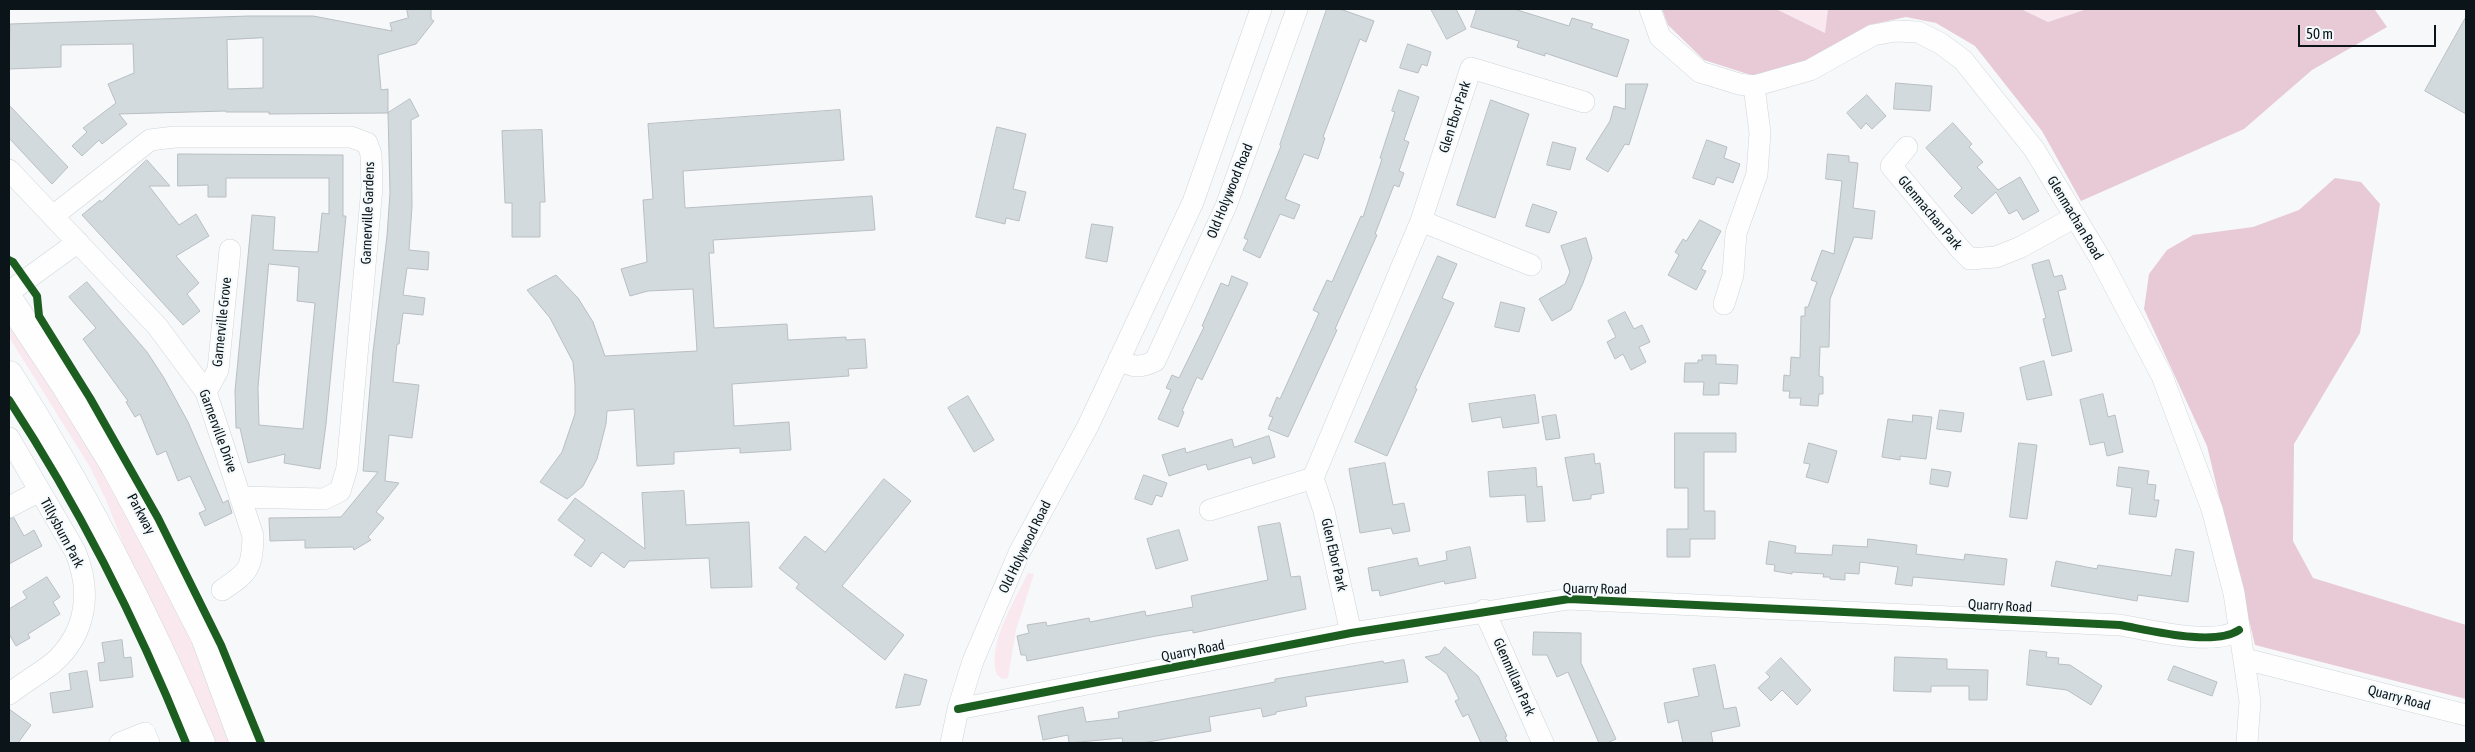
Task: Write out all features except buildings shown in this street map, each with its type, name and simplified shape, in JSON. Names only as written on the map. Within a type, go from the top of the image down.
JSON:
[{"type":"highway","name":"Parkway","points":[[9,300],[64,383],[115,466],[165,559],[205,637],[244,743]]},
{"type":"highway","points":[[9,375],[77,488],[111,553],[166,660],[201,743]]},
{"type":"street","name":"Old Holywood Road","points":[[952,743],[958,709],[973,661],[1019,553],[1088,426],[1193,202],[1261,9]]},
{"type":"street","name":"Old Holywood Road","points":[[1119,359],[1129,366],[1141,367],[1155,361],[1226,206],[1297,9]]},
{"type":"street","name":"Glenmachan Road","points":[[1650,9],[1660,37],[1700,72],[1739,84],[1754,86],[1810,70],[1873,35],[1896,31],[1918,32],[1940,43],[1963,60],[2034,149],[2100,258],[2162,376],[2212,509],[2234,592],[2239,630],[2246,659],[2250,700],[2247,743]]},
{"type":"street","name":"Glen Ebor Park","points":[[1351,633],[1324,511],[1313,478],[1421,221],[1471,68],[1584,102]]},
{"type":"street","points":[[1724,304],[1733,275],[1736,232],[1756,174],[1760,133],[1754,86]]},
{"type":"street","name":"Garnerville Gardens","points":[[54,216],[150,140],[174,137],[351,137],[367,143],[370,154],[371,206],[347,468],[340,491],[324,499],[242,497]]},
{"type":"street","name":"Glenmachan Park","points":[[1907,147],[1891,166],[1960,250],[1970,259],[1996,257],[2021,247],[2075,217]]},
{"type":"street","name":"Garnerville Drive","points":[[9,170],[157,326],[206,392],[242,497],[253,536],[252,561],[239,578],[222,590]]},
{"type":"street","points":[[1421,221],[1531,265]]},
{"type":"street","points":[[9,292],[78,242]]},
{"type":"street","name":"Garnerville Grove","points":[[206,392],[218,370],[230,250]]},
{"type":"street","name":"Tillysburn Park","points":[[9,438],[75,551],[85,582],[84,611],[63,652],[52,663],[9,694]]},
{"type":"street","points":[[1210,510],[1313,478]]},
{"type":"street","points":[[9,508],[40,491]]},
{"type":"street","name":"Quarry Road","points":[[958,709],[1351,633],[1484,610],[1569,599],[2120,625],[2194,638],[2233,634],[2239,630]]},
{"type":"street","name":"Glenmillan Park","points":[[1484,610],[1543,743]]},
{"type":"street","name":"Quarry Road","points":[[2246,659],[2466,715]]},
{"type":"street","points":[[120,743],[144,733],[149,743]]},
{"type":"shaded area","points":[[1662,9],[1776,9],[1825,33],[1828,9],[2021,9],[2048,22],[2087,9],[2363,9],[2375,10],[2387,27],[2312,70],[2244,129],[2081,201],[2042,131],[1975,46],[1936,23],[1906,17],[1869,25],[1807,63],[1754,76],[1704,60],[1668,25]]},
{"type":"shaded area","points":[[1776,9],[1828,9],[1825,33]]},
{"type":"shaded area","points":[[2021,9],[2087,9],[2048,22]]},
{"type":"shaded area","points":[[2335,178],[2361,182],[2380,204],[2360,333],[2294,444],[2293,541],[2313,578],[2466,625],[2466,699],[2255,645],[2207,446],[2144,309],[2149,274],[2167,250],[2193,235],[2253,227],[2299,210]]},
{"type":"shaded area","points":[[9,324],[91,446],[202,660],[234,743],[213,743],[132,566],[106,500],[90,467],[9,337]]},
{"type":"shaded area","points":[[1028,573],[1034,574],[1016,630],[1008,678],[1003,679],[997,675],[995,651],[1004,623]]},
{"type":"cycle path","points":[[9,260],[13,262],[37,296],[39,316],[90,398],[158,518],[221,645],[261,743]]},
{"type":"cycle path","points":[[9,400],[59,482],[106,567],[148,654],[186,743]]},
{"type":"cycle path","points":[[958,709],[1351,633],[1569,599],[2120,625],[2181,636],[2198,637],[2228,635],[2239,630]]}]
